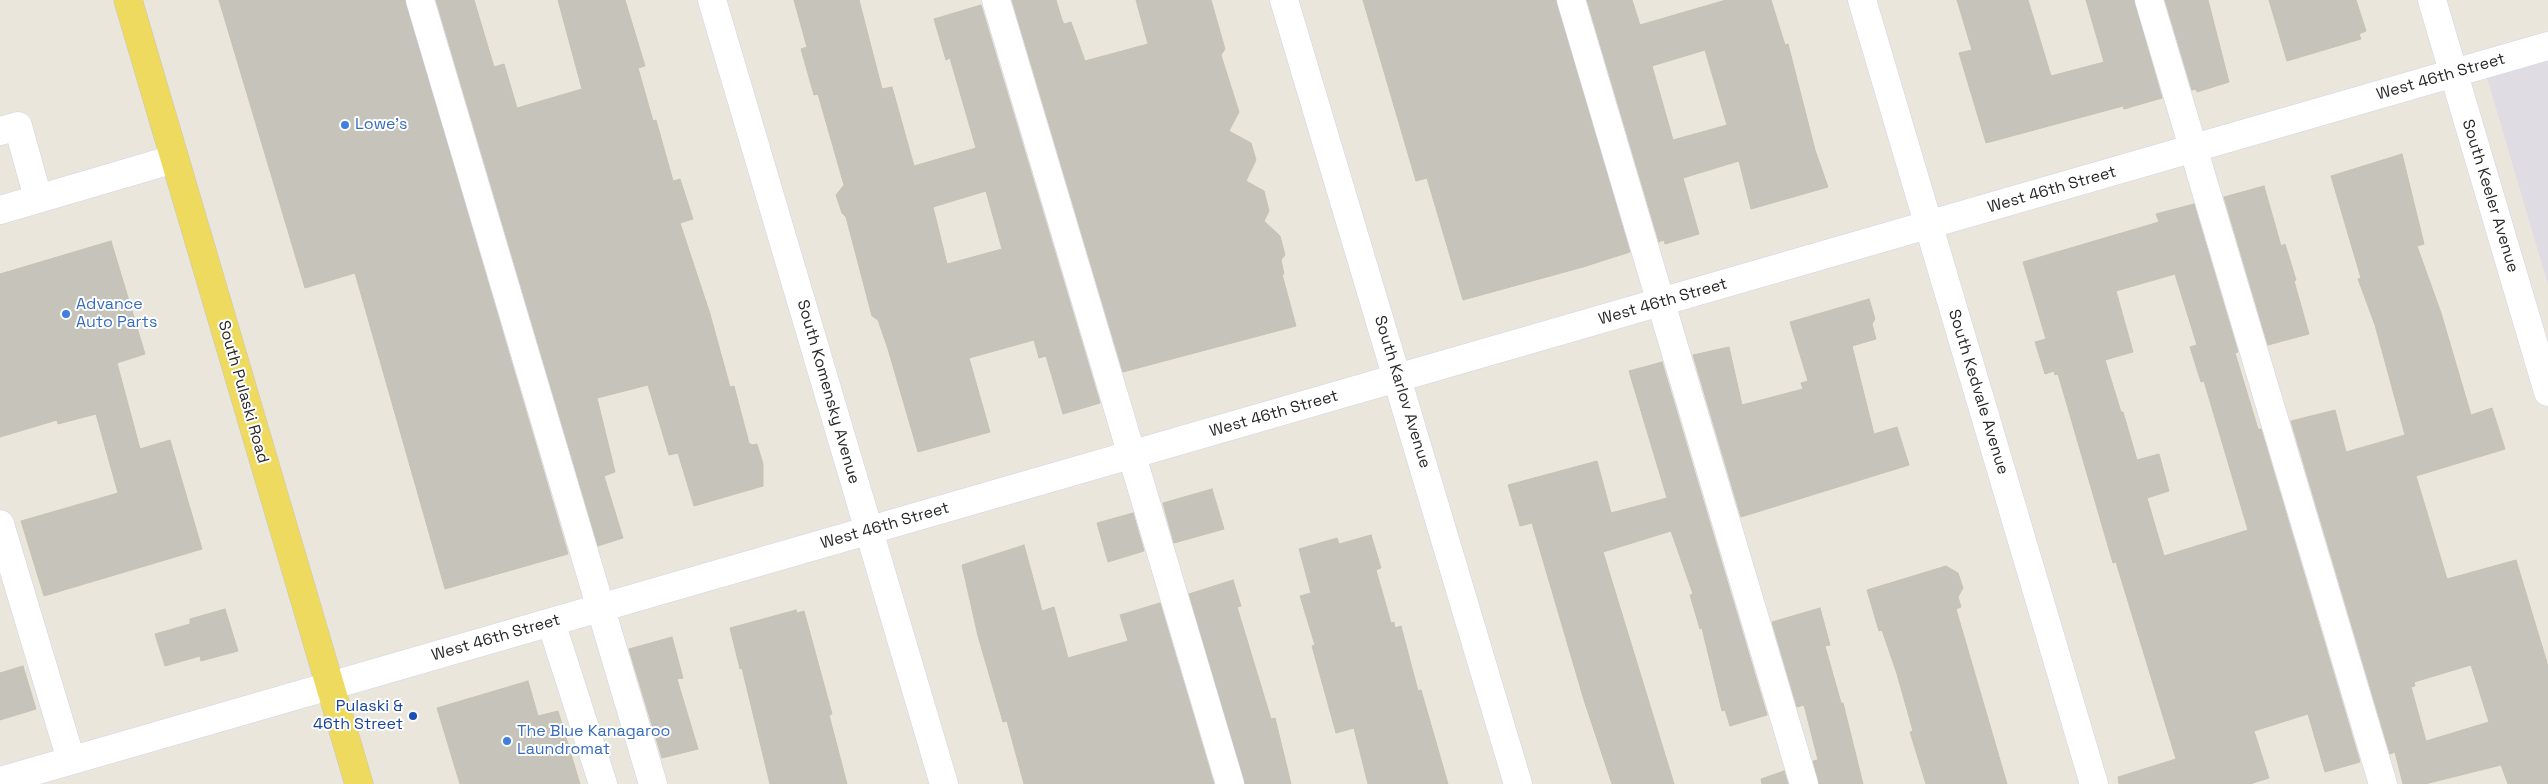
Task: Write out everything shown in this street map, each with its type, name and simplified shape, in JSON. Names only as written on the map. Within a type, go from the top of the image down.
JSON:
[{"type":"main road","name":"South Pulaski Road","points":[[128,0],[359,784]]},
{"type":"street","points":[[420,0],[653,784]]},
{"type":"street","name":"South Komensky Avenue","points":[[712,0],[944,784]]},
{"type":"street","points":[[996,0],[1230,784]]},
{"type":"street","name":"South Karlov Avenue","points":[[1284,0],[1518,784]]},
{"type":"street","points":[[1571,0],[1804,784]]},
{"type":"street","name":"South Kedvale Avenue","points":[[1862,0],[2094,784]]},
{"type":"street","points":[[2149,0],[2383,784]]},
{"type":"street","name":"South Keeler Avenue","points":[[2432,0],[2548,392]]},
{"type":"street","name":"West 46th Street","points":[[0,781],[63,770],[330,686],[2548,46]]},
{"type":"street","points":[[0,131],[18,126],[38,198]]},
{"type":"street","points":[[0,210],[174,159]]},
{"type":"street","points":[[0,524],[63,770]]},
{"type":"street","points":[[551,622],[603,784]]},
{"type":"shaded area","points":[[2548,46],[2548,285],[2483,64]]},
{"type":"building","points":[[219,0],[405,0],[568,554],[445,589],[355,273],[305,288]]},
{"type":"building","points":[[436,0],[474,0],[494,67],[504,64],[517,108],[582,89],[558,0],[625,0],[645,66],[638,68],[653,121],[656,120],[673,181],[680,179],[693,219],[680,223],[710,314],[730,387],[734,386],[749,443],[752,445],[757,444],[763,464],[763,486],[694,506],[678,453],[669,455],[648,385],[597,398],[615,472],[604,476],[623,538],[598,546]]},
{"type":"building","points":[[794,0],[859,0],[882,89],[892,87],[914,166],[976,148],[950,58],[946,60],[934,19],[981,5],[1100,403],[1063,414],[1046,356],[1039,358],[1034,340],[969,358],[990,432],[918,452],[888,349],[878,320],[872,316],[846,217],[842,213],[836,195],[844,185],[818,94],[814,95],[801,49],[807,47]],"holes":[[[986,191],[1002,249],[947,264],[933,207]]]},
{"type":"building","points":[[1012,0],[1056,0],[1064,24],[1071,22],[1085,61],[1148,44],[1136,0],[1211,0],[1225,49],[1221,55],[1239,112],[1229,131],[1251,143],[1256,160],[1246,181],[1264,191],[1269,211],[1264,221],[1280,236],[1285,255],[1281,260],[1284,274],[1282,274],[1296,326],[1123,372]]},
{"type":"building","points":[[1363,0],[1556,0],[1630,252],[1463,300],[1427,178],[1416,181]]},
{"type":"building","points":[[1587,0],[1632,0],[1640,25],[1726,0],[1771,0],[1785,45],[1788,44],[1815,150],[1828,187],[1751,209],[1739,161],[1683,178],[1699,234],[1665,244],[1664,240],[1659,242]],"holes":[[[1705,50],[1727,125],[1673,140],[1652,66]]]},
{"type":"building","points":[[1957,0],[2028,0],[2051,76],[2104,62],[2086,0],[2134,0],[2162,98],[2124,109],[2123,106],[1986,143],[1959,53],[1972,50]]},
{"type":"building","points":[[2165,0],[2208,0],[2229,82],[2197,92],[2196,89],[2192,90]]},
{"type":"building","points":[[2269,0],[2356,0],[2366,31],[2359,34],[2361,39],[2287,61]]},
{"type":"building","points":[[2402,154],[2424,244],[2417,246],[2441,313],[2471,415],[2492,408],[2505,449],[2416,476],[2447,579],[2516,560],[2548,666],[2548,784],[2508,784],[2501,765],[2425,784],[2403,784],[2395,752],[2390,754],[2291,421],[2335,410],[2346,452],[2405,435],[2375,325],[2358,279],[2361,278],[2331,176]],"holes":[[[2471,665],[2489,722],[2426,741],[2411,687],[2415,686],[2414,682]]]},
{"type":"building","points":[[2264,186],[2281,246],[2285,244],[2296,280],[2294,281],[2309,334],[2268,345],[2224,197]]},
{"type":"building","points":[[2194,204],[2238,352],[2235,353],[2258,429],[2261,429],[2360,762],[2325,772],[2308,714],[2254,731],[2269,778],[2250,784],[2119,784],[2118,777],[2176,759],[2116,562],[2113,563],[2058,374],[2055,375],[2054,371],[2045,374],[2035,342],[2046,339],[2023,262],[2159,222],[2156,214]],"holes":[[[2175,274],[2197,345],[2190,347],[2201,382],[2204,381],[2248,530],[2164,556],[2147,498],[2169,491],[2159,454],[2137,460],[2105,360],[2133,352],[2116,291]]]},
{"type":"building","points":[[111,241],[145,354],[117,363],[140,449],[170,440],[202,549],[44,596],[21,521],[118,493],[96,414],[58,424],[57,420],[0,437],[0,274]]},
{"type":"building","points":[[1869,299],[1875,319],[1872,324],[1876,339],[1852,346],[1874,434],[1897,427],[1909,465],[1741,517],[1693,355],[1729,347],[1742,405],[1803,389],[1801,383],[1808,381],[1790,322]]},
{"type":"building","points":[[1662,362],[1767,715],[1730,726],[1725,710],[1722,711],[1702,628],[1700,629],[1690,595],[1693,594],[1671,531],[1603,552],[1674,784],[1612,784],[1584,700],[1532,523],[1520,526],[1508,485],[1597,461],[1611,513],[1667,498],[1629,371]]},
{"type":"building","points":[[1212,489],[1224,529],[1174,543],[1163,503]]},
{"type":"building","points":[[1133,513],[1144,551],[1108,562],[1097,523]]},
{"type":"building","points":[[1371,535],[1381,568],[1376,570],[1391,623],[1394,622],[1395,628],[1401,626],[1418,691],[1421,690],[1448,784],[1368,784],[1354,728],[1336,733],[1312,646],[1315,645],[1300,596],[1311,593],[1299,549],[1337,538],[1339,544]]},
{"type":"building","points":[[1024,545],[1042,611],[1054,607],[1068,658],[1128,641],[1120,615],[1160,603],[1214,784],[1024,784],[1007,721],[1003,722],[978,636],[962,565]]},
{"type":"building","points":[[1946,566],[1958,573],[1963,588],[1958,597],[1961,607],[1956,609],[2007,784],[1926,784],[1910,732],[1913,731],[1897,674],[1882,630],[1879,631],[1867,590]]},
{"type":"building","points":[[1233,580],[1241,606],[1237,607],[1271,719],[1275,718],[1291,784],[1245,784],[1189,594]]},
{"type":"building","points":[[1820,608],[1830,645],[1825,646],[1841,703],[1843,703],[1863,784],[1819,784],[1813,761],[1818,760],[1804,705],[1797,707],[1772,622]]},
{"type":"building","points":[[225,609],[238,651],[201,661],[200,656],[165,666],[155,634],[190,624],[190,619]]},
{"type":"building","points":[[796,610],[797,613],[804,611],[832,714],[829,715],[847,784],[770,784],[742,668],[740,669],[730,628]]},
{"type":"building","points":[[672,637],[683,678],[677,679],[698,749],[662,758],[629,649]]},
{"type":"building","points":[[23,666],[36,709],[0,720],[0,673]]},
{"type":"building","name":"The Blue Kanagaroo Laundromat","points":[[528,681],[538,716],[558,711],[580,784],[460,784],[437,708]]},
{"type":"building","points":[[1784,771],[1788,784],[1762,784],[1761,779]]},
{"type":"place","name":"Lowe's","points":[[345,125]]},
{"type":"place","name":"Advance Auto Parts","points":[[66,314]]},
{"type":"place","name":"Pulaski & 46th Street","points":[[413,716]]},
{"type":"place","name":"The Blue Kanagaroo Laundromat","points":[[507,741]]}]
